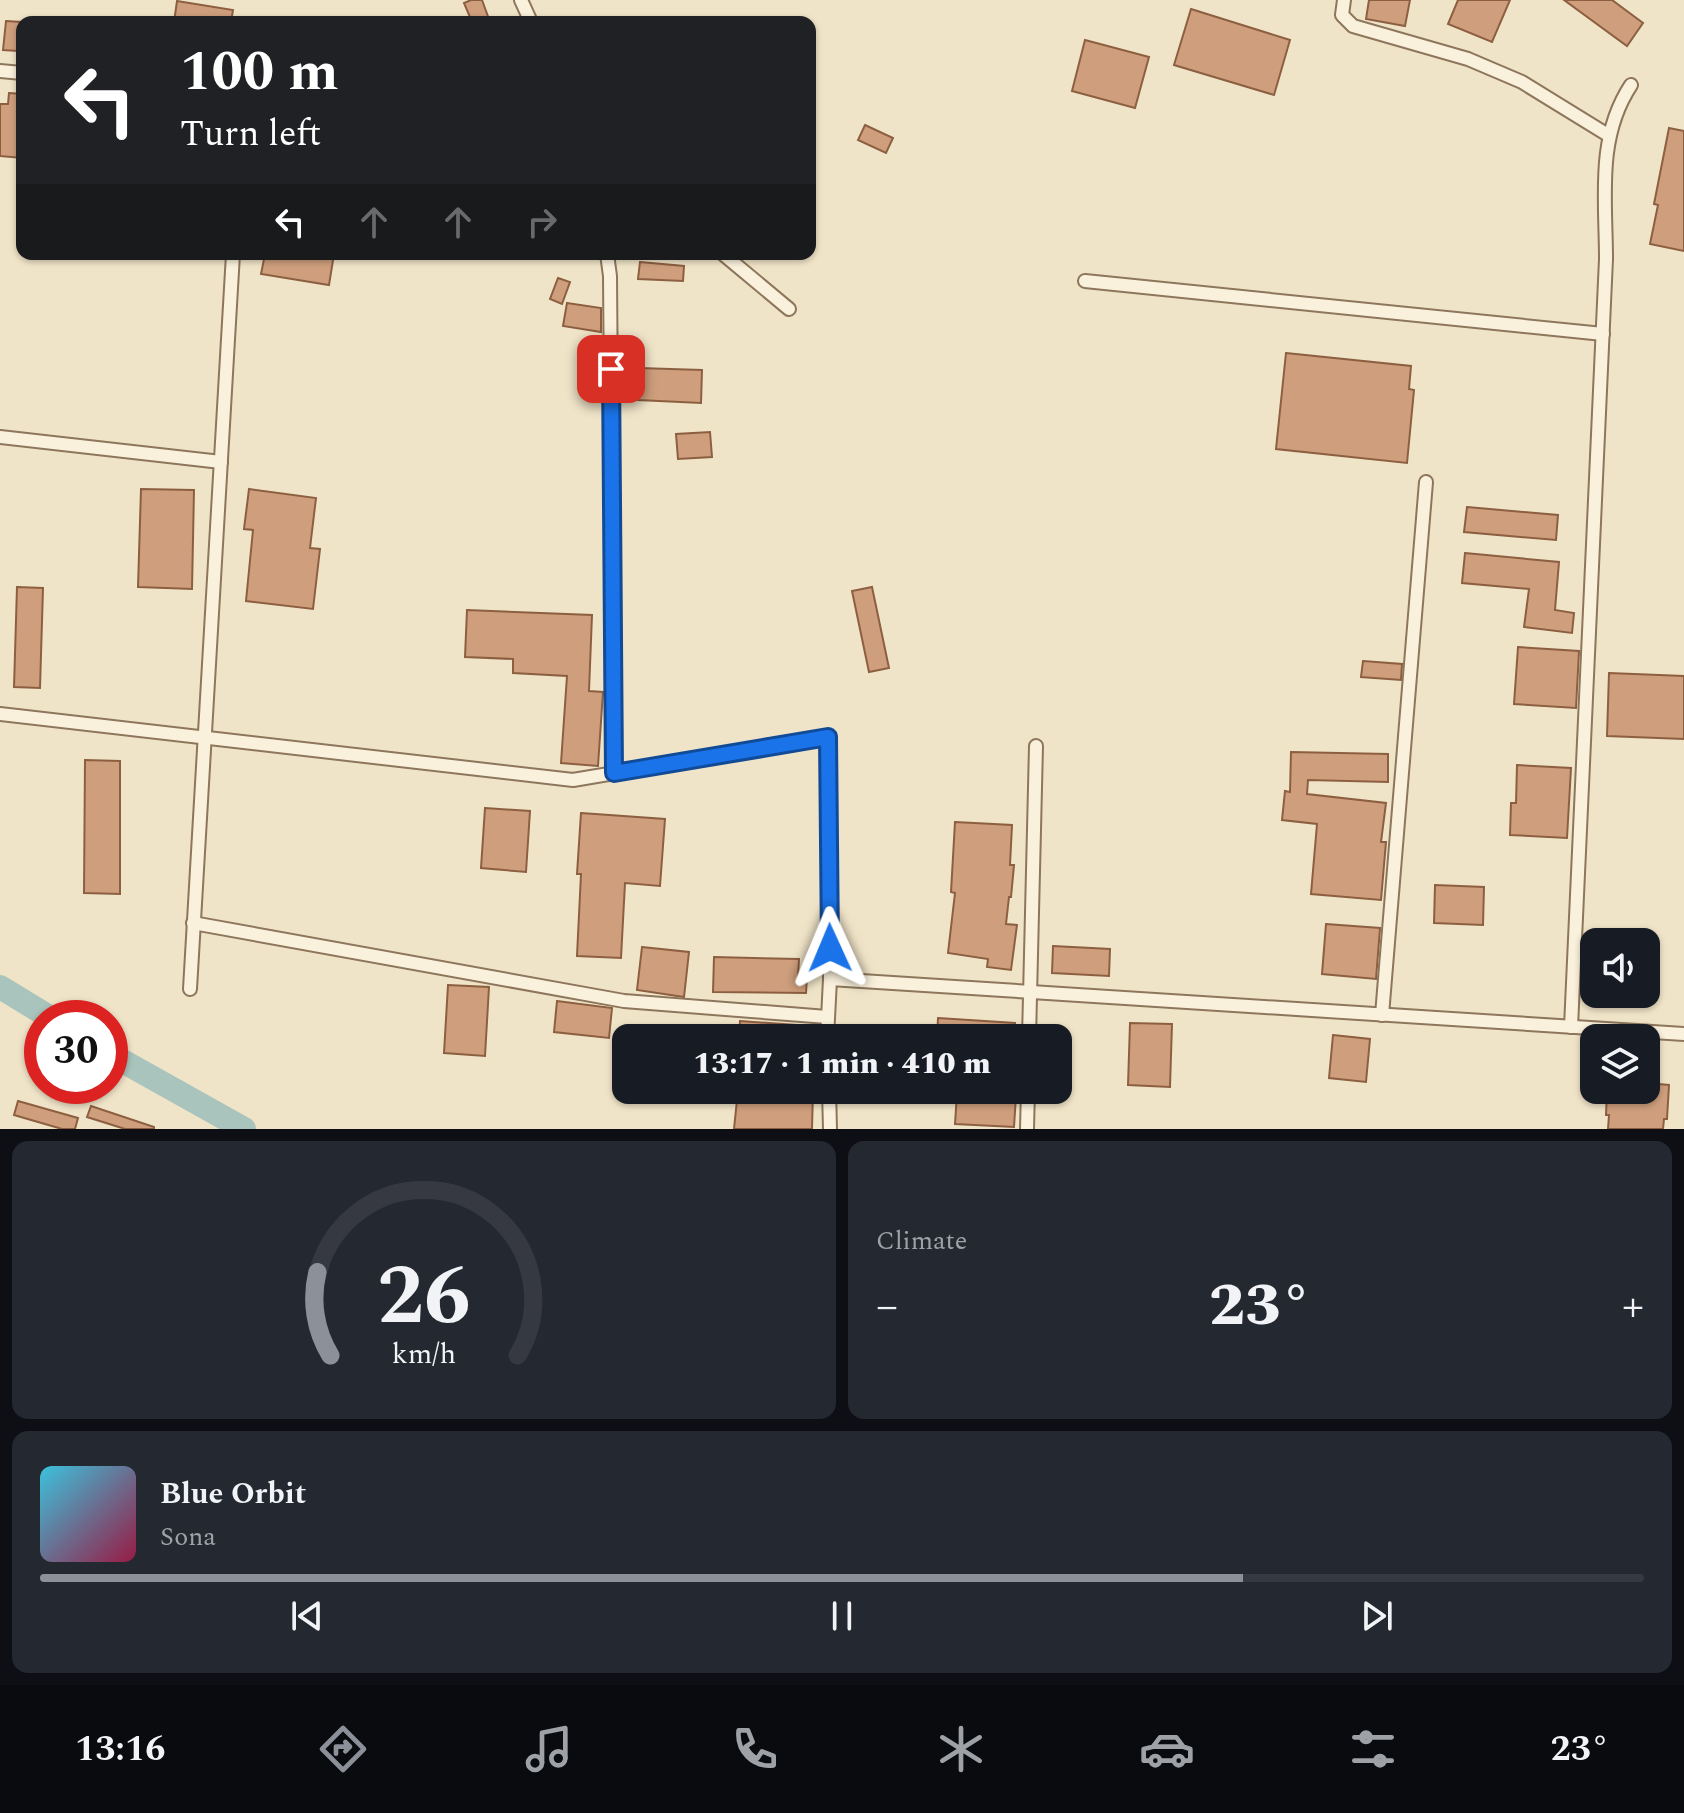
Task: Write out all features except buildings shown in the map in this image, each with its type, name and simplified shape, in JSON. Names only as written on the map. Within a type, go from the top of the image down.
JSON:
[{"type":"street","points":[[1344,0],[1342,15],[1353,26],[1468,59],[1522,82],[1608,135]]},
{"type":"street","points":[[1571,1027],[1606,259],[1605,169],[1608,135],[1618,105],[1631,85]]},
{"type":"street","points":[[190,989],[233,260]]},
{"type":"street","points":[[608,260],[614,773]]},
{"type":"street","points":[[730,260],[789,309]]},
{"type":"street","points":[[1085,281],[1603,334]]},
{"type":"street","points":[[0,437],[221,462]]},
{"type":"street","points":[[1382,1015],[1426,482]]},
{"type":"street","points":[[0,714],[573,780],[828,737],[830,979],[827,1024]]},
{"type":"street","points":[[1029,1024],[1036,746]]},
{"type":"street","points":[[193,923],[624,1001],[827,1017]]},
{"type":"street","points":[[830,979],[1684,1034]]},
{"type":"street","points":[[829,1104],[830,1129]]},
{"type":"street","points":[[1027,1129],[1028,1104]]},
{"type":"waterway","points":[[0,987],[24,1002]]},
{"type":"waterway","points":[[128,1064],[244,1129]]},
{"type":"route","points":[[611,369],[614,773],[828,737],[830,948]]}]
